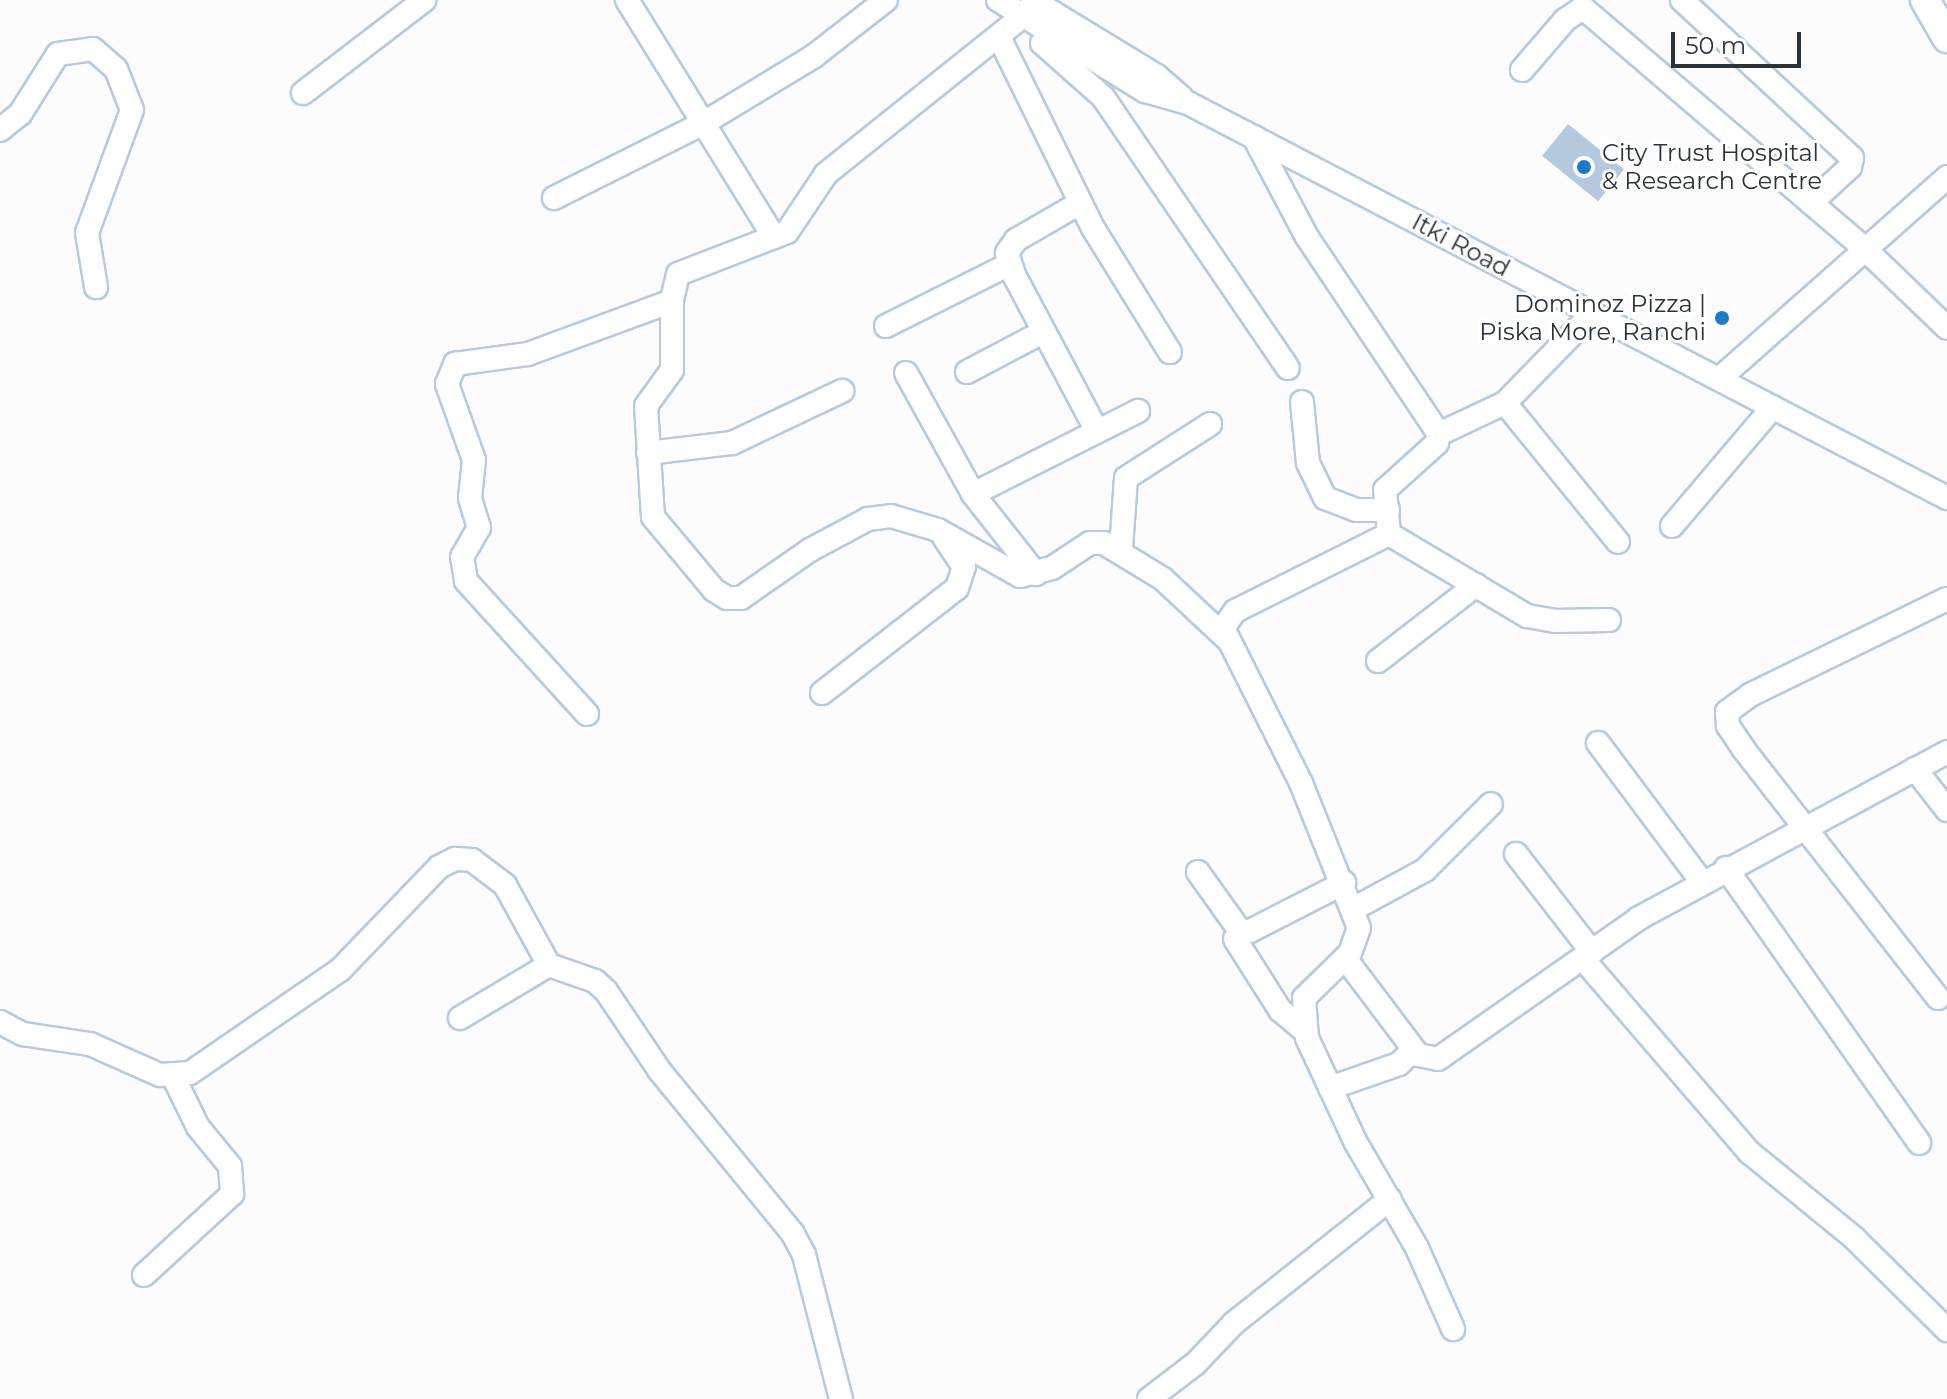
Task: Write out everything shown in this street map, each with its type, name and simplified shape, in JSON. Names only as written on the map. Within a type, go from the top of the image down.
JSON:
[{"type":"main road","points":[[1925,0],[1947,38]]},
{"type":"street","points":[[303,93],[401,9],[424,0]]},
{"type":"street","points":[[627,0],[774,237]]},
{"type":"street","points":[[554,198],[704,123],[814,56],[886,0]]},
{"type":"street","points":[[998,0],[1103,97],[1288,368]]},
{"type":"street","points":[[1682,0],[1852,158],[1850,167],[1811,203]]},
{"type":"street","points":[[1522,70],[1565,20],[1583,8],[1866,250],[1947,328]]},
{"type":"street","points":[[1017,19],[1080,203],[1170,352]]},
{"type":"street","points":[[1017,19],[826,174],[796,226],[687,268],[674,283],[675,355],[672,370],[646,406],[653,517],[714,590],[727,598],[741,598],[810,550],[868,519],[891,516],[938,530],[1003,570],[1036,574],[1090,543],[1121,549],[1169,585],[1226,638],[1277,732],[1355,908],[1358,941],[1304,998],[1305,1031],[1330,1088],[1390,1199],[1453,1329]]},
{"type":"street","name":"Itki Road","points":[[1017,19],[1145,91],[1188,103],[1947,498]]},
{"type":"street","points":[[0,130],[20,114],[58,54],[93,49],[116,69],[132,110],[89,225],[96,287]]},
{"type":"street","points":[[1254,137],[1307,237],[1439,434],[1437,443],[1389,482],[1384,498],[1389,534]]},
{"type":"street","points":[[1719,379],[1947,177]]},
{"type":"street","points":[[1080,203],[1009,246],[1010,264],[1097,431]]},
{"type":"street","points":[[886,326],[1010,264]]},
{"type":"street","points":[[587,714],[466,581],[462,557],[479,528],[470,498],[474,460],[447,384],[455,364],[528,354],[672,301]]},
{"type":"street","points":[[1439,434],[1505,403],[1592,314]]},
{"type":"street","points":[[967,372],[1043,332]]},
{"type":"street","points":[[906,373],[973,494],[1036,574]]},
{"type":"street","points":[[648,453],[732,443],[842,391]]},
{"type":"street","points":[[1302,402],[1310,473],[1325,498],[1356,510],[1388,510]]},
{"type":"street","points":[[1505,403],[1618,542]]},
{"type":"street","points":[[1672,526],[1773,407]]},
{"type":"street","points":[[973,494],[1138,411]]},
{"type":"street","points":[[1121,549],[1126,478],[1210,424]]},
{"type":"street","points":[[822,693],[957,588],[964,567],[938,530]]},
{"type":"street","points":[[1389,534],[1536,619],[1609,620]]},
{"type":"street","points":[[1226,638],[1226,619],[1235,611],[1389,534]]},
{"type":"street","points":[[1378,661],[1476,585]]},
{"type":"street","points":[[1938,998],[1728,726],[1727,712],[1750,695],[1947,599]]},
{"type":"street","points":[[1598,743],[1702,882]]},
{"type":"street","points":[[1330,1088],[1399,1064],[1410,1053],[1438,1059],[1588,955],[1702,882],[1947,752]]},
{"type":"street","points":[[1915,769],[1947,810]]},
{"type":"street","points":[[1355,908],[1425,870],[1491,804]]},
{"type":"street","points":[[1516,854],[1588,955],[1749,1152],[1846,1231],[1947,1330]]},
{"type":"street","points":[[0,1022],[23,1034],[90,1044],[173,1076],[190,1073],[340,970],[426,878],[455,859],[472,860],[505,885],[549,965],[595,981],[606,991],[659,1070],[793,1234],[804,1255],[841,1399]]},
{"type":"street","points":[[1726,868],[1919,1143]]},
{"type":"street","points":[[1198,872],[1240,931],[1250,931],[1344,883]]},
{"type":"street","points":[[1235,939],[1280,1010],[1305,1031]]},
{"type":"street","points":[[1345,958],[1418,1055]]},
{"type":"street","points":[[460,1018],[549,965]]},
{"type":"street","points":[[144,1275],[232,1194],[230,1166],[198,1127],[173,1076]]},
{"type":"street","points":[[1149,1399],[1195,1364],[1234,1323],[1390,1199]]},
{"type":"building","points":[[1568,124],[1624,169],[1598,201],[1542,156]]},
{"type":"building","name":"Dominoz Pizza | Piska More, Ranchi","points":[[1721,307],[1733,318],[1723,328],[1711,317]]},
{"type":"place","name":"City Trust Hospital & Research Centre","points":[[1584,167]]},
{"type":"place","name":"Dominoz Pizza | Piska More, Ranchi","points":[[1722,318]]}]
